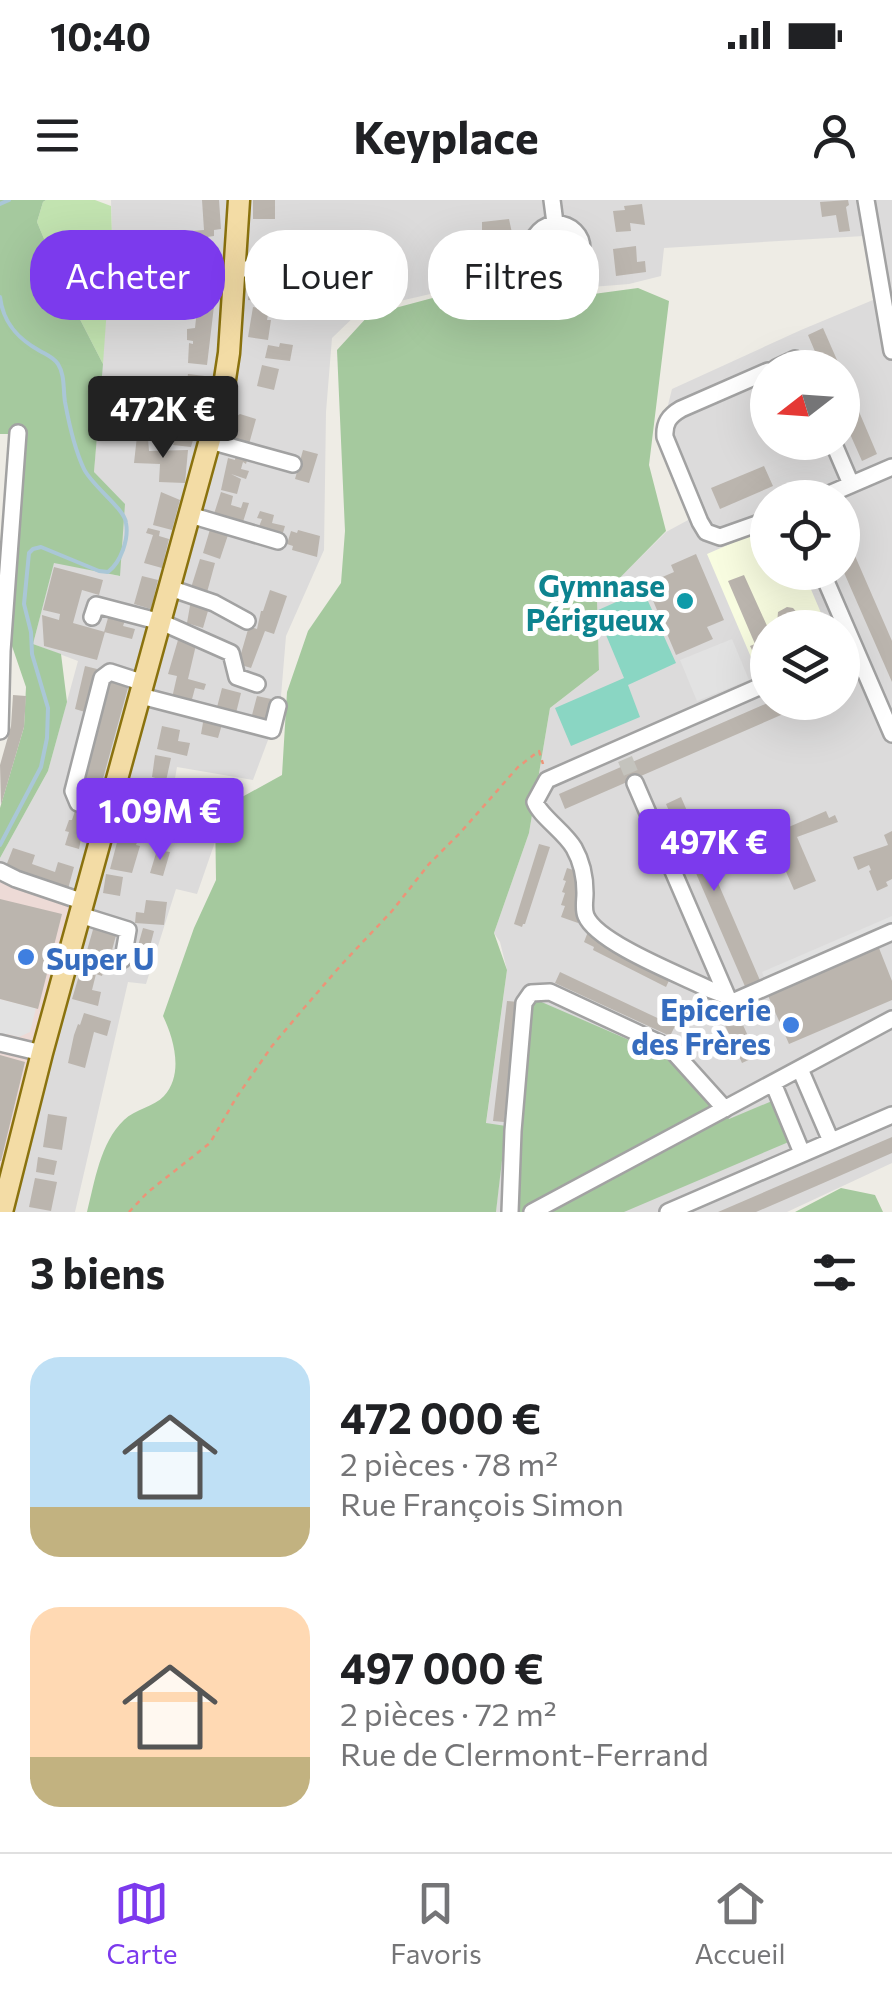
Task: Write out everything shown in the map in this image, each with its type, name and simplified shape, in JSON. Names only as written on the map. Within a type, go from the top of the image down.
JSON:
[{"type":"main road","points":[[2,1212],[223,392],[238,200]]},
{"type":"street","points":[[552,200],[555,224]]},
{"type":"street","points":[[866,200],[892,350]]},
{"type":"street","points":[[235,268],[245,268]]},
{"type":"street","points":[[750,379],[670,415],[664,427],[706,532],[720,538],[750,527]]},
{"type":"street","points":[[0,731],[18,433]]},
{"type":"street","points":[[210,441],[293,464]]},
{"type":"street","points":[[860,480],[892,467]]},
{"type":"street","points":[[190,515],[278,542]]},
{"type":"street","points":[[170,588],[214,603],[247,621]]},
{"type":"street","points":[[92,618],[96,605],[161,622],[231,653],[238,676],[257,684]]},
{"type":"street","points":[[860,671],[892,734]]},
{"type":"street","points":[[109,811],[78,802],[72,792],[102,678],[110,672],[142,690],[272,730],[278,706]]},
{"type":"street","points":[[750,692],[622,754],[548,780],[536,802],[537,808],[565,834],[576,851],[584,883],[584,912],[594,928],[614,942],[728,999],[892,932]]},
{"type":"street","points":[[635,783],[728,999]]},
{"type":"street","points":[[0,871],[128,930],[123,959]]},
{"type":"street","points":[[510,1212],[524,1004],[531,993],[550,992],[670,1048],[726,1108]]},
{"type":"street","points":[[532,1212],[892,1020]]},
{"type":"street","points":[[0,1043],[42,1054]]},
{"type":"street","points":[[800,1069],[831,1140]]},
{"type":"street","points":[[772,1084],[802,1153]]},
{"type":"street","points":[[668,1212],[892,1115]]},
{"type":"path","points":[[130,1212],[148,1192],[210,1143],[264,1059],[304,1008],[429,864],[518,767],[539,751]]},
{"type":"shaded area","points":[[111,200],[892,200],[892,1163],[787,1212],[496,1212],[505,1127],[486,1124],[507,970],[494,933],[529,833],[550,708],[599,670],[596,601],[666,532],[690,519],[659,441],[672,389],[750,353],[750,460],[860,460],[860,350],[757,350],[873,300],[864,236],[664,248],[661,276],[599,286],[599,230],[428,230],[428,295],[408,299],[408,230],[245,230],[245,320],[351,320],[332,338],[326,412],[324,550],[286,636],[280,708],[253,780],[177,767],[167,824],[215,842],[197,894],[176,889],[146,984],[128,982],[75,1212],[2,1212],[87,892],[0,864],[0,858],[48,771],[78,661],[33,644],[54,562],[119,576],[94,472],[106,320],[225,320],[225,230],[112,230]]},
{"type":"shaded area","points":[[750,535],[750,590],[811,590],[820,610],[750,610],[750,655],[707,554]]},
{"type":"shaded area","points":[[732,639],[749,680],[697,701],[680,660]]},
{"type":"shaded area","points":[[0,873],[71,905],[0,1172]]},
{"type":"shaded area","points":[[892,916],[892,925],[765,980],[762,972]]},
{"type":"shaded area","points":[[0,999],[36,1008],[30,1032],[19,1037],[7,1034],[4,1051],[0,1050]]},
{"type":"green space","points":[[0,200],[46,200],[37,222],[40,230],[30,230],[30,320],[80,320],[103,364],[94,472],[125,504],[120,576],[54,563],[33,644],[61,654],[67,702],[48,771],[0,858],[0,808],[24,727],[26,687],[0,611],[10,434],[0,434]]},
{"type":"green space","points":[[95,200],[111,206],[112,230],[40,230],[37,222],[43,202]]},
{"type":"green space","points":[[638,288],[669,301],[649,465],[666,531],[597,601],[599,670],[550,708],[529,833],[494,933],[507,970],[486,1123],[506,1126],[496,1212],[87,1212],[100,1163],[116,1129],[128,1116],[160,1100],[174,1077],[173,1046],[163,1016],[194,928],[216,880],[215,812],[282,775],[287,692],[308,631],[341,583],[345,531],[337,350],[364,320],[408,320],[408,305],[428,299],[428,320],[599,320],[599,293]]},
{"type":"green space","points":[[80,320],[106,320],[103,364]]},
{"type":"green space","points":[[643,590],[676,663],[628,685],[640,717],[571,746],[555,708],[624,678],[596,611]]},
{"type":"green space","points":[[530,997],[673,1059],[729,1119],[772,1101],[791,1141],[624,1212],[514,1212]]},
{"type":"green space","points":[[841,1188],[875,1195],[883,1212],[795,1212]]},
{"type":"building","points":[[202,200],[219,200],[221,229],[204,230]]},
{"type":"building","points":[[253,200],[275,200],[275,219],[253,219]]},
{"type":"building","points":[[848,200],[850,231],[839,232],[836,215],[822,217],[820,202]]},
{"type":"building","points":[[642,204],[645,225],[630,223],[631,231],[616,232],[613,211]]},
{"type":"building","points":[[509,219],[511,230],[482,230],[482,222]]},
{"type":"building","points":[[636,246],[637,262],[645,261],[646,272],[616,276],[613,249]]},
{"type":"building","points":[[196,320],[212,320],[207,365],[188,363],[189,343],[193,341],[187,340],[187,329],[195,328]]},
{"type":"building","points":[[251,320],[271,320],[268,340],[248,337]]},
{"type":"building","points":[[823,328],[832,350],[814,350],[808,335]]},
{"type":"building","points":[[280,343],[293,345],[290,361],[265,358],[268,345],[279,347]]},
{"type":"building","points":[[262,365],[279,369],[274,390],[257,386]]},
{"type":"building","points":[[188,374],[205,376],[200,407],[174,403],[175,397],[167,396],[169,386],[179,387],[180,379],[187,381]]},
{"type":"building","points":[[181,414],[199,419],[191,447],[173,445]]},
{"type":"building","points":[[240,414],[256,419],[249,444],[229,438]]},
{"type":"building","points":[[860,414],[877,454],[862,461],[860,456]]},
{"type":"building","points":[[137,436],[148,438],[149,451],[188,450],[185,483],[159,482],[160,464],[134,463]]},
{"type":"building","points":[[236,450],[249,453],[241,469],[249,471],[246,479],[231,474],[241,479],[237,494],[221,490],[228,458],[235,460]]},
{"type":"building","points":[[303,450],[318,454],[309,483],[295,479]]},
{"type":"building","points":[[764,466],[770,480],[750,480],[750,496],[720,509],[711,488]]},
{"type":"building","points":[[161,492],[180,500],[172,530],[153,525]]},
{"type":"building","points":[[221,492],[233,496],[231,505],[241,508],[243,502],[249,503],[242,525],[213,517]]},
{"type":"building","points":[[260,511],[274,515],[272,523],[285,526],[282,536],[258,529]]},
{"type":"building","points":[[211,526],[229,532],[220,559],[203,553]]},
{"type":"building","points":[[148,528],[169,539],[162,568],[144,563],[153,535],[146,533]]},
{"type":"building","points":[[291,531],[320,536],[317,557],[292,550],[293,546],[287,544]]},
{"type":"building","name":"Gymnase Périgueux","points":[[696,554],[724,620],[707,627],[713,639],[676,655],[646,584],[674,572],[671,565]]},
{"type":"building","points":[[200,559],[215,563],[206,596],[190,591]]},
{"type":"building","points":[[54,567],[103,580],[99,595],[82,590],[73,623],[105,632],[97,660],[44,646],[42,615],[59,620],[60,614],[43,610]]},
{"type":"building","points":[[860,567],[892,641],[892,682],[852,590],[860,590]]},
{"type":"building","points":[[744,575],[760,610],[750,610],[750,632],[728,581]]},
{"type":"building","points":[[142,576],[158,580],[151,609],[134,604]]},
{"type":"building","points":[[270,590],[287,596],[274,634],[265,631],[251,668],[238,664],[249,626],[257,629]]},
{"type":"building","points":[[191,600],[210,604],[203,628],[187,623]]},
{"type":"building","points":[[110,611],[127,615],[123,626],[135,629],[132,639],[104,632]]},
{"type":"building","points":[[178,640],[196,645],[188,679],[206,684],[204,690],[195,688],[191,703],[172,698],[177,676],[168,674]]},
{"type":"building","points":[[85,666],[97,669],[85,712],[75,709]]},
{"type":"building","points":[[111,679],[129,684],[98,797],[80,792],[105,701],[102,700],[107,697]]},
{"type":"building","points":[[222,688],[241,693],[235,717],[216,711]]},
{"type":"building","points":[[13,695],[26,696],[24,727],[1,805],[0,765],[11,726]]},
{"type":"building","points":[[257,696],[276,700],[270,723],[251,719]]},
{"type":"building","points":[[750,711],[750,720],[770,720],[565,809],[559,794]]},
{"type":"building","points":[[204,717],[223,721],[218,738],[201,734]]},
{"type":"building","points":[[162,726],[180,730],[178,741],[190,743],[187,756],[157,749]]},
{"type":"building","points":[[155,755],[171,758],[166,781],[152,777]]},
{"type":"building","points":[[138,789],[160,795],[155,813],[133,807]]},
{"type":"building","points":[[681,797],[762,985],[747,991],[666,804]]},
{"type":"building","points":[[76,808],[90,811],[79,849],[65,845],[69,832],[65,831]]},
{"type":"building","points":[[826,811],[829,818],[835,815],[838,822],[797,837],[816,881],[794,890],[770,835]]},
{"type":"building","points":[[124,818],[141,822],[136,845],[140,846],[132,873],[110,869]]},
{"type":"building","points":[[892,831],[892,879],[877,891],[869,865],[858,870],[853,857],[888,845],[884,835]]},
{"type":"building","points":[[539,844],[550,847],[522,927],[514,924]]},
{"type":"building","points":[[13,848],[35,855],[32,864],[55,872],[58,862],[74,867],[68,889],[6,866]]},
{"type":"building","points":[[157,850],[170,852],[163,876],[150,873]]},
{"type":"building","points":[[567,868],[583,873],[578,923],[561,917]]},
{"type":"building","points":[[106,874],[123,877],[120,896],[103,893]]},
{"type":"building","name":"Super U","points":[[0,899],[62,914],[38,1009],[0,999]]},
{"type":"building","points":[[146,900],[167,902],[164,925],[135,923],[136,912],[144,913]]},
{"type":"building","points":[[94,926],[117,932],[109,961],[86,954]]},
{"type":"building","points":[[143,928],[154,931],[144,970],[132,967]]},
{"type":"building","points":[[589,929],[672,974],[666,987],[593,950],[584,942]]},
{"type":"building","points":[[877,943],[892,981],[892,1000],[789,1044],[766,991]]},
{"type":"building","points":[[83,962],[104,968],[102,976],[96,974],[92,990],[101,992],[98,1006],[72,999]]},
{"type":"building","points":[[560,972],[676,1024],[670,1036],[555,983]]},
{"type":"building","points":[[507,1001],[518,1002],[504,1122],[493,1121]]},
{"type":"building","points":[[734,1005],[757,1056],[742,1063],[719,1012]]},
{"type":"building","points":[[84,1013],[111,1021],[107,1036],[94,1032],[85,1068],[68,1063]]},
{"type":"building","points":[[0,1055],[25,1062],[1,1161],[0,1161]]},
{"type":"building","points":[[48,1114],[67,1117],[62,1150],[43,1147]]},
{"type":"building","points":[[892,1137],[892,1153],[821,1184],[756,1212],[718,1212]]},
{"type":"building","points":[[38,1157],[57,1161],[54,1175],[36,1172]]},
{"type":"building","points":[[35,1178],[57,1182],[51,1211],[29,1207]]},
{"type":"waterway","points":[[0,204],[9,200]]},
{"type":"waterway","points":[[0,297],[4,315],[13,329],[58,364],[80,461],[88,476],[120,511],[127,529],[120,556],[108,572],[41,547],[29,553],[24,604],[32,654],[48,708],[47,738],[41,767],[0,845]]},
{"type":"tunnel","points":[[625,759],[635,783]]},
{"type":"place","name":"Gymnase Périgueux","points":[[685,601]]},
{"type":"place","name":"Super U","points":[[26,957]]},
{"type":"place","name":"Epicerie des Frères","points":[[791,1025]]}]
